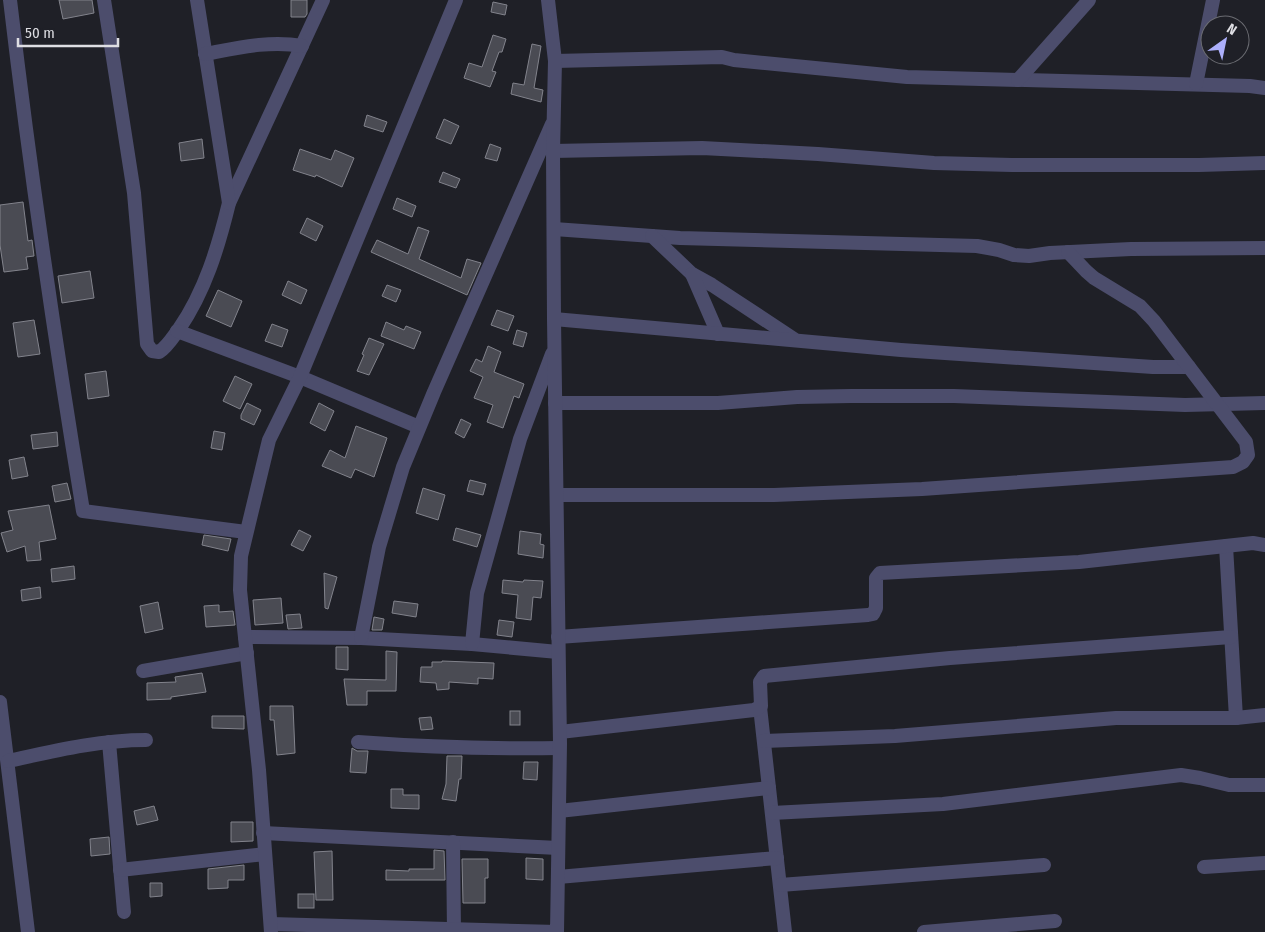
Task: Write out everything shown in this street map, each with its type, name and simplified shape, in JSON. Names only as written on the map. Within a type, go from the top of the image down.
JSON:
[{"type":"street","points":[[10,0],[27,147],[83,511],[246,532]]},
{"type":"street","points":[[104,0],[134,193],[147,344],[152,351],[159,352],[177,331],[200,293],[222,234],[229,204],[323,0]]},
{"type":"street","points":[[197,0],[229,204]]},
{"type":"street","points":[[456,0],[300,377],[269,440],[246,532],[242,556],[240,590],[264,833],[271,928],[557,932],[558,748],[560,732],[554,319],[553,151],[555,61],[548,0]]},
{"type":"street","points":[[1018,80],[1089,0]]},
{"type":"street","points":[[1196,84],[1213,0]]},
{"type":"street","points":[[205,54],[275,43],[302,46]]},
{"type":"street","points":[[555,61],[722,57],[734,60],[907,77],[1196,84],[1265,88]]},
{"type":"street","points":[[361,638],[379,547],[403,467],[555,116]]},
{"type":"street","points":[[553,151],[702,148],[934,163],[1012,165],[1265,163]]},
{"type":"street","points":[[554,229],[652,236],[813,243],[977,246],[1022,255],[1204,248],[1265,248]]},
{"type":"street","points":[[652,236],[692,274],[797,341]]},
{"type":"street","points":[[556,495],[774,495],[922,489],[1233,467],[1243,462],[1248,455],[1246,442],[1140,306],[1086,272],[1068,252]]},
{"type":"street","points":[[692,274],[718,334]]},
{"type":"street","points":[[554,319],[797,341],[1054,360],[1189,367]]},
{"type":"street","points":[[177,331],[300,377],[419,427]]},
{"type":"street","points":[[472,644],[477,593],[520,439],[555,346]]},
{"type":"street","points":[[555,403],[718,403],[797,397],[926,396],[1218,405],[1265,403]]},
{"type":"street","points":[[558,637],[868,615],[873,614],[876,608],[876,578],[880,573],[1079,562],[1254,542],[1265,545]]},
{"type":"street","points":[[1226,546],[1236,718]]},
{"type":"street","points":[[245,637],[361,638],[472,644],[558,652]]},
{"type":"street","points":[[785,932],[760,707],[760,682],[764,676],[979,655],[1231,637]]},
{"type":"street","points":[[143,671],[247,653]]},
{"type":"street","points":[[0,702],[28,932]]},
{"type":"street","points":[[560,732],[754,710],[760,707]]},
{"type":"street","points":[[764,741],[895,736],[1116,718],[1236,718],[1265,715]]},
{"type":"street","points":[[8,761],[81,745],[146,740]]},
{"type":"street","points":[[109,742],[124,912]]},
{"type":"street","points":[[358,742],[424,746],[558,748]]},
{"type":"street","points":[[772,814],[943,804],[1181,775],[1229,785],[1265,786]]},
{"type":"street","points":[[559,811],[769,788]]},
{"type":"street","points":[[264,833],[558,848]]},
{"type":"street","points":[[453,842],[454,930]]},
{"type":"street","points":[[120,870],[265,854]]},
{"type":"street","points":[[558,877],[776,858]]},
{"type":"street","points":[[1204,867],[1265,863]]},
{"type":"street","points":[[780,885],[1044,865]]},
{"type":"street","points":[[924,932],[989,929],[1055,921]]},
{"type":"building","points":[[59,0],[92,0],[94,13],[63,19]]},
{"type":"building","points":[[291,0],[307,0],[307,14],[305,17],[291,17]]},
{"type":"building","points":[[493,2],[507,5],[505,15],[491,12]]},
{"type":"building","points":[[493,35],[506,39],[502,52],[499,52],[492,71],[496,72],[490,87],[464,78],[469,63],[482,67]]},
{"type":"building","points":[[532,44],[541,46],[534,88],[543,90],[541,102],[511,94],[513,83],[524,85]]},
{"type":"building","points":[[367,115],[387,122],[383,132],[364,126]]},
{"type":"building","points":[[444,119],[459,126],[451,144],[436,138]]},
{"type":"building","points":[[202,139],[204,158],[181,161],[179,143]]},
{"type":"building","points":[[490,144],[501,148],[497,161],[485,158]]},
{"type":"building","points":[[300,149],[331,160],[335,150],[354,158],[342,187],[316,175],[315,177],[293,170]]},
{"type":"building","points":[[443,172],[460,179],[456,188],[439,182]]},
{"type":"building","points":[[397,198],[416,206],[412,217],[393,209]]},
{"type":"building","points":[[23,202],[28,241],[32,240],[34,256],[26,257],[28,269],[4,272],[0,245],[0,205]]},
{"type":"building","points":[[307,218],[323,226],[316,241],[300,233]]},
{"type":"building","points":[[418,227],[429,231],[419,259],[461,278],[467,259],[481,263],[467,295],[371,252],[377,240],[408,254]]},
{"type":"building","points":[[90,271],[94,298],[62,303],[58,276]]},
{"type":"building","points":[[288,281],[307,290],[301,304],[282,295]]},
{"type":"building","points":[[387,285],[401,290],[396,302],[382,296]]},
{"type":"building","points":[[218,290],[242,301],[231,327],[206,316]]},
{"type":"building","points":[[497,310],[514,316],[508,331],[491,325]]},
{"type":"building","points":[[34,320],[40,354],[18,357],[13,323]]},
{"type":"building","points":[[386,322],[404,330],[406,326],[421,332],[414,349],[381,336]]},
{"type":"building","points":[[272,324],[288,330],[282,347],[265,341]]},
{"type":"building","points":[[517,330],[527,333],[523,347],[513,344]]},
{"type":"building","points":[[369,338],[384,344],[369,375],[357,371]]},
{"type":"building","points":[[488,346],[501,352],[494,372],[524,384],[519,398],[514,396],[503,428],[487,422],[493,405],[474,398],[483,377],[470,371],[476,359],[482,362]]},
{"type":"building","points":[[106,371],[109,396],[88,399],[85,374]]},
{"type":"building","points":[[235,376],[252,384],[240,409],[223,401]]},
{"type":"building","points":[[247,403],[261,410],[254,425],[241,419]]},
{"type":"building","points":[[319,403],[334,411],[325,431],[310,423]]},
{"type":"building","points":[[461,419],[471,424],[464,438],[455,433]]},
{"type":"building","points":[[356,426],[387,438],[374,477],[355,469],[351,478],[322,466],[330,450],[345,458]]},
{"type":"building","points":[[214,431],[225,433],[222,450],[211,448]]},
{"type":"building","points":[[57,432],[58,446],[33,449],[31,435]]},
{"type":"building","points":[[24,457],[28,476],[12,479],[9,460]]},
{"type":"building","points":[[470,480],[486,484],[483,495],[467,491]]},
{"type":"building","points":[[67,483],[71,499],[55,502],[52,486]]},
{"type":"building","points":[[423,488],[445,495],[438,520],[416,513]]},
{"type":"building","points":[[49,505],[56,539],[39,542],[41,560],[27,561],[25,546],[7,552],[1,533],[13,530],[8,511]]},
{"type":"building","points":[[456,528],[481,535],[477,547],[453,540]]},
{"type":"building","points":[[299,530],[311,536],[303,551],[291,545]]},
{"type":"building","points":[[520,531],[541,534],[540,544],[544,545],[543,558],[518,554]]},
{"type":"building","points":[[204,535],[231,539],[228,551],[202,545]]},
{"type":"building","points":[[74,566],[75,579],[52,582],[51,569]]},
{"type":"building","points":[[324,573],[337,577],[328,609],[325,608]]},
{"type":"building","points":[[503,580],[543,581],[541,598],[533,597],[531,620],[516,618],[518,595],[502,593]]},
{"type":"building","points":[[40,587],[41,598],[22,601],[21,590]]},
{"type":"building","points":[[281,598],[283,623],[255,625],[253,600]]},
{"type":"building","points":[[394,601],[418,604],[416,617],[392,613]]},
{"type":"building","points":[[158,602],[163,629],[145,633],[140,606]]},
{"type":"building","points":[[219,605],[219,612],[233,611],[235,625],[206,627],[204,606]]},
{"type":"building","points":[[300,614],[302,628],[288,629],[286,615]]},
{"type":"building","points":[[374,617],[384,619],[382,630],[372,630]]},
{"type":"building","points":[[499,620],[514,622],[512,637],[497,635]]},
{"type":"building","points":[[336,647],[348,647],[348,670],[336,669]]},
{"type":"building","points":[[386,651],[397,652],[396,691],[367,691],[367,705],[347,705],[344,679],[386,680]]},
{"type":"building","points":[[432,662],[494,663],[493,679],[478,678],[478,684],[449,682],[449,689],[437,690],[436,683],[420,682],[421,667],[432,667]]},
{"type":"building","points":[[202,673],[206,692],[171,697],[171,699],[147,700],[147,683],[176,682],[175,677]]},
{"type":"building","points":[[270,706],[293,706],[295,753],[277,755],[274,720],[270,720]]},
{"type":"building","points":[[510,711],[520,711],[520,725],[510,725]]},
{"type":"building","points":[[212,716],[244,716],[244,729],[212,728]]},
{"type":"building","points":[[431,717],[433,729],[421,730],[419,718]]},
{"type":"building","points":[[352,748],[357,751],[368,751],[366,773],[350,772]]},
{"type":"building","points":[[447,756],[462,756],[461,779],[459,779],[456,801],[442,799],[446,784]]},
{"type":"building","points":[[524,762],[538,762],[537,780],[523,779]]},
{"type":"building","points":[[391,789],[403,789],[403,795],[419,795],[419,809],[391,808]]},
{"type":"building","points":[[154,806],[158,820],[137,825],[134,811]]},
{"type":"building","points":[[231,822],[253,822],[253,841],[231,842]]},
{"type":"building","points":[[109,837],[110,854],[91,856],[90,839]]},
{"type":"building","points":[[434,850],[444,851],[445,880],[386,880],[386,870],[434,869]]},
{"type":"building","points":[[332,851],[333,900],[316,900],[314,852]]},
{"type":"building","points":[[526,858],[543,859],[543,880],[526,879]]},
{"type":"building","points":[[462,859],[488,859],[488,878],[485,878],[485,903],[463,903]]},
{"type":"building","points":[[244,865],[244,880],[228,880],[228,888],[208,889],[208,869]]},
{"type":"building","points":[[150,883],[162,883],[162,896],[150,897]]},
{"type":"building","points":[[298,894],[314,894],[314,908],[298,908]]}]
